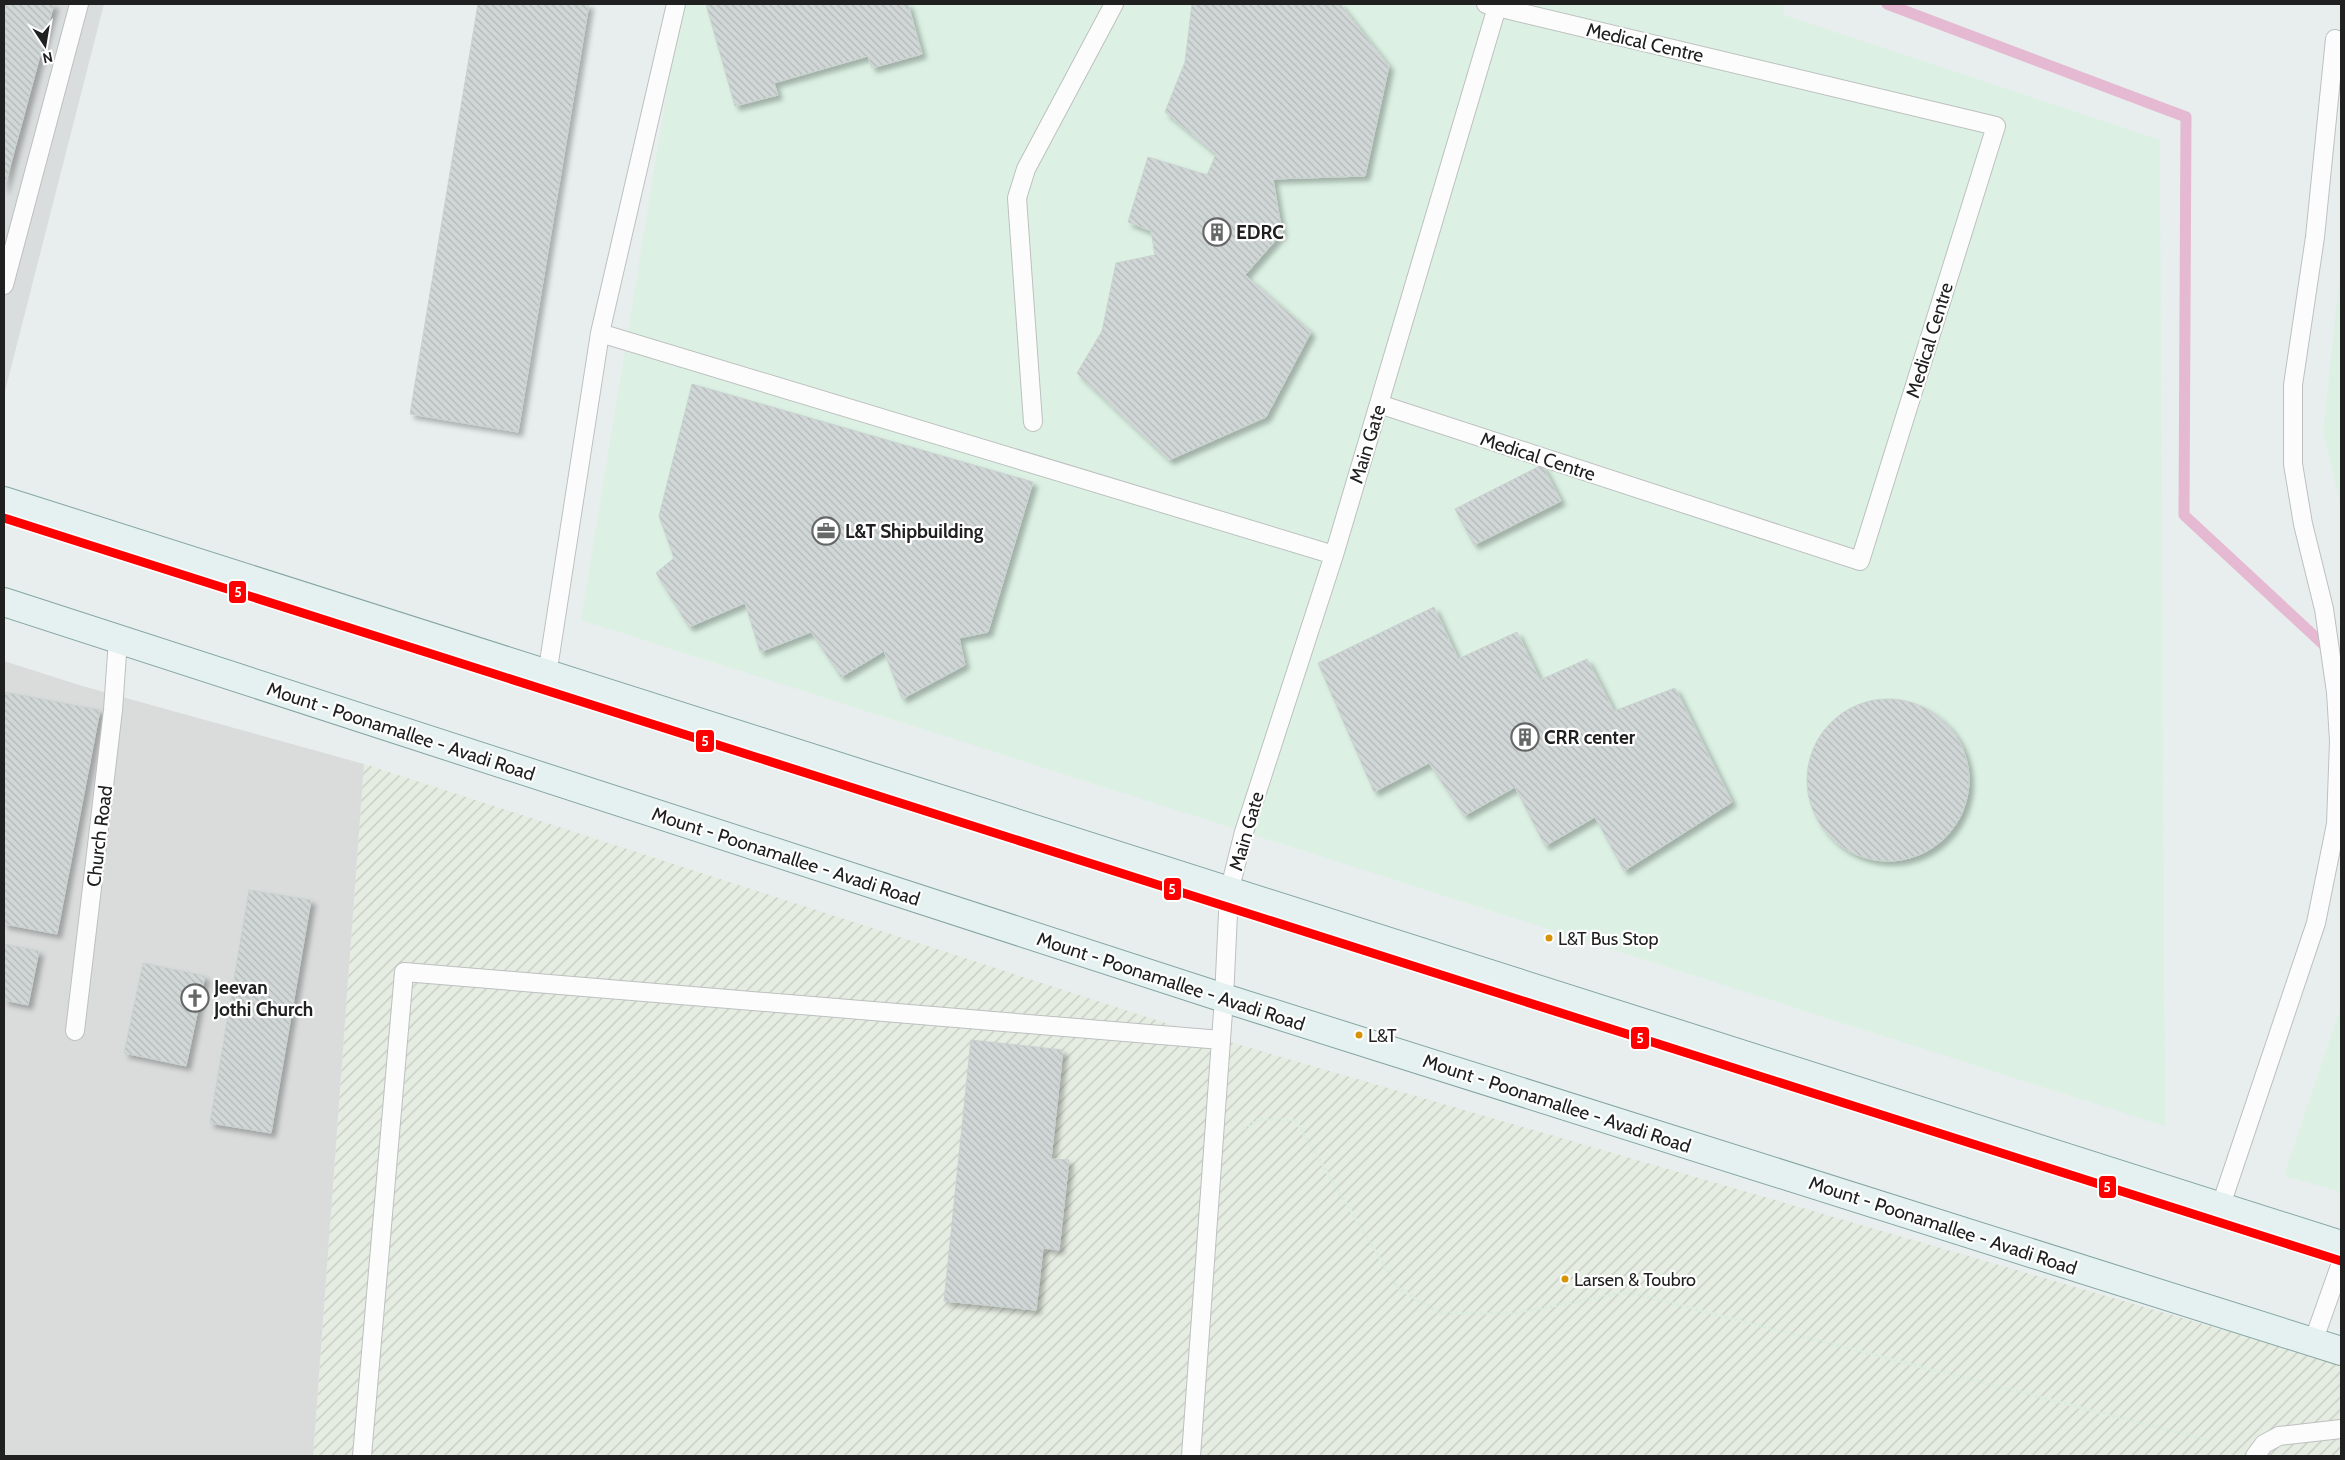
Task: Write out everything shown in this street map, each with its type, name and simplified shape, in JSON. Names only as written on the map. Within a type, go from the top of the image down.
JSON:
[{"type":"main road","points":[[4,500],[547,675],[2341,1245]]},
{"type":"main road","name":"Mount - Poonamallee - Avadi Road","points":[[4,602],[1224,998],[2341,1351]]},
{"type":"lane","points":[[4,285],[79,4]]},
{"type":"lane","points":[[547,675],[600,333],[676,4]]},
{"type":"lane","points":[[1033,422],[1017,198],[1026,169],[1114,4]]},
{"type":"lane","name":"Main Gate","points":[[1191,1456],[1224,998],[1229,892],[1244,832],[1334,555],[1494,5]]},
{"type":"lane","name":"Medical Centre","points":[[1379,404],[1860,561],[1996,126],[1494,5]]},
{"type":"lane","points":[[2220,1208],[2316,923],[2336,824],[2339,741],[2336,692],[2324,609],[2303,524],[2293,464],[2293,385],[2315,237],[2335,39]]},
{"type":"lane","points":[[600,333],[1334,555]]},
{"type":"lane","name":"Church Road","points":[[75,1031],[113,710],[118,640]]},
{"type":"lane","points":[[362,1456],[404,972],[1221,1040]]},
{"type":"lane","points":[[2313,1342],[2341,1263]]},
{"type":"lane","points":[[2255,1456],[2264,1444],[2279,1436],[2341,1429]]},
{"type":"path","points":[[1213,1147],[1260,1119],[1294,1120],[1398,1288],[1440,1312],[1516,1313],[1628,1292],[2208,1440]]},
{"type":"shaded area","points":[[4,4],[104,4],[4,395]]},
{"type":"shaded area","points":[[681,4],[1783,4],[1784,15],[2160,140],[2165,1126],[581,620]]},
{"type":"shaded area","points":[[2341,263],[2341,508],[2323,432]]},
{"type":"shaded area","points":[[4,661],[79,685],[364,764],[313,1456],[4,1456]]},
{"type":"shaded area","points":[[364,764],[1181,1028],[2341,1364],[2341,1456],[313,1456]]},
{"type":"shaded area","points":[[2341,1006],[2341,1192],[2284,1176]]},
{"type":"building","points":[[4,4],[54,4],[4,189]]},
{"type":"building","points":[[478,4],[589,4],[518,432],[410,414]]},
{"type":"building","points":[[706,4],[908,4],[922,54],[872,68],[868,56],[774,83],[778,95],[735,106]]},
{"type":"building","name":"EDRC","points":[[1192,4],[1340,4],[1389,66],[1365,176],[1273,179],[1282,233],[1245,275],[1311,332],[1266,417],[1169,460],[1077,373],[1102,331],[1116,263],[1155,255],[1151,231],[1128,222],[1148,157],[1207,175],[1216,154],[1165,112],[1185,62]]},
{"type":"building","points":[[692,384],[1033,482],[988,632],[959,638],[965,665],[902,699],[884,651],[841,677],[811,632],[760,652],[745,603],[689,627],[656,573],[674,558],[659,516]]},
{"type":"building","points":[[1542,465],[1561,501],[1474,545],[1455,509]]},
{"type":"building","name":"CRR center","points":[[1434,607],[1458,659],[1517,632],[1540,680],[1587,659],[1614,711],[1675,688],[1732,802],[1624,871],[1595,817],[1545,846],[1515,787],[1464,816],[1429,763],[1374,792],[1318,663]]},
{"type":"building","points":[[4,692],[100,710],[57,934],[4,924]]},
{"type":"building","points":[[1888,699],[1904,701],[1919,706],[1933,713],[1945,723],[1955,735],[1962,749],[1967,764],[1969,780],[1967,796],[1962,811],[1955,825],[1945,837],[1933,847],[1919,854],[1904,859],[1888,861],[1872,859],[1857,854],[1843,847],[1831,837],[1821,825],[1814,811],[1809,796],[1807,780],[1809,764],[1814,749],[1821,735],[1831,723],[1843,713],[1857,706],[1872,701]]},
{"type":"building","points":[[249,890],[311,900],[271,1133],[210,1123]]},
{"type":"building","points":[[4,944],[39,951],[28,1005],[4,1000]]},
{"type":"building","points":[[143,963],[205,976],[186,1066],[124,1053]]},
{"type":"building","points":[[971,1040],[1063,1050],[1051,1159],[1069,1160],[1059,1250],[1043,1248],[1036,1310],[944,1301]]},
{"type":"waterway","points":[[1887,4],[2186,117],[2184,515],[2325,646]]},
{"type":"transit line","name":"5","points":[[4,518],[2341,1261]]},
{"type":"place","name":"EDRC","points":[[1217,232]]},
{"type":"place","name":"L&T Shipbuilding","points":[[826,531]]},
{"type":"place","name":"CRR center","points":[[1525,737]]},
{"type":"place","name":"L&T Bus Stop","points":[[1549,938]]},
{"type":"place","name":"Jeevan Jothi Church","points":[[195,998]]},
{"type":"place","name":"L&T","points":[[1359,1035]]},
{"type":"place","name":"Larsen & Toubro","points":[[1565,1279]]}]
